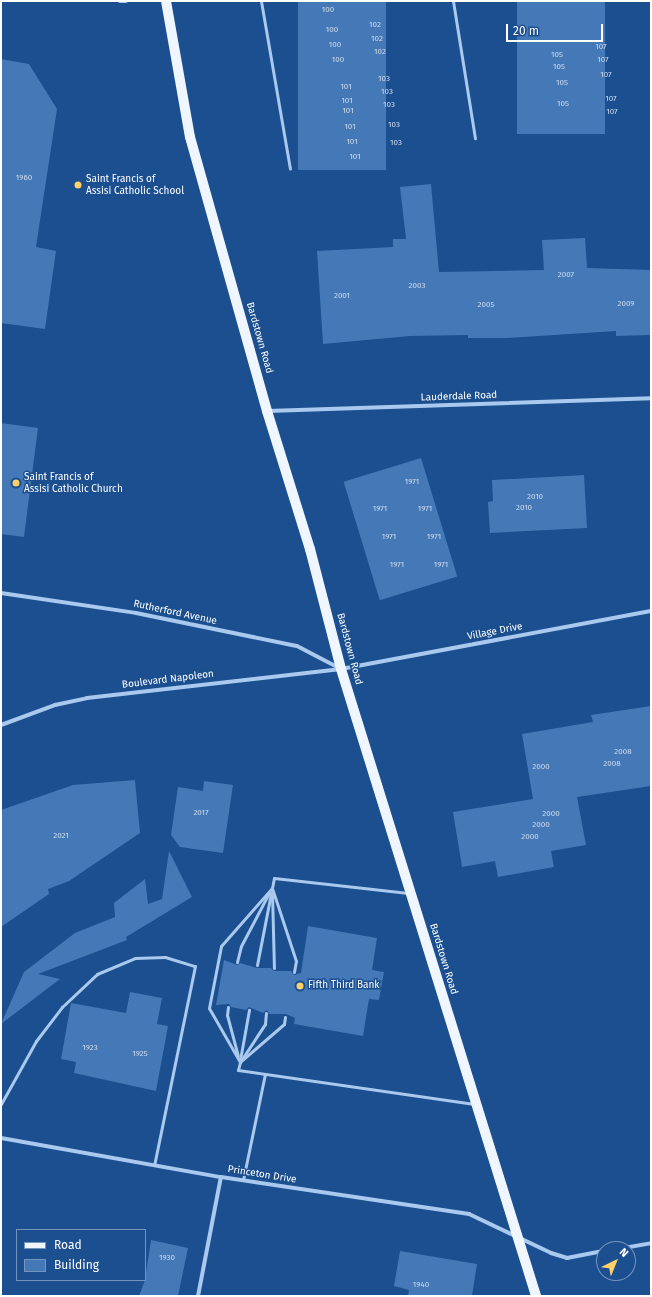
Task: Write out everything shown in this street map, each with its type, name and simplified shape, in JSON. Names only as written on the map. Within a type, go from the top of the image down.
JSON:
[{"type":"main road","name":"Bardstown Road","points":[[166,1],[190,137],[268,411],[310,550],[341,669],[516,1237],[536,1296]]},
{"type":"street","points":[[120,1],[126,1]]},
{"type":"street","name":"Lauderdale Road","points":[[268,411],[651,398]]},
{"type":"street","name":"Rutherford Avenue","points":[[1,593],[136,613],[297,646],[341,669]]},
{"type":"street","name":"Village Drive","points":[[341,669],[651,611]]},
{"type":"street","name":"Boulevard Napoleon","points":[[1,725],[55,705],[87,698],[341,669]]},
{"type":"street","name":"Princeton Drive","points":[[1,1138],[221,1177],[469,1214],[516,1237],[567,1258],[596,1253]]},
{"type":"street","points":[[198,1296],[221,1177]]},
{"type":"street","points":[[636,1246],[651,1243]]},
{"type":"lane","points":[[261,1],[290,169]]},
{"type":"lane","points":[[453,1],[475,138]]},
{"type":"lane","points":[[257,965],[274,878],[410,893]]},
{"type":"lane","points":[[237,962],[241,946],[272,888]]},
{"type":"lane","points":[[272,888],[274,968]]},
{"type":"lane","points":[[272,888],[296,961],[294,972]]},
{"type":"lane","points":[[240,1062],[209,1008],[221,946],[272,888]]},
{"type":"lane","points":[[1,1104],[36,1041],[62,1007],[97,974],[135,958],[165,957],[194,966],[154,1165]]},
{"type":"lane","points":[[228,1007],[226,1014],[240,1062]]},
{"type":"lane","points":[[249,1010],[238,1070],[475,1105]]},
{"type":"lane","points":[[240,1062],[265,1024],[266,1013]]},
{"type":"lane","points":[[240,1062],[284,1024],[286,1017]]},
{"type":"lane","points":[[243,1180],[265,1074]]},
{"type":"building","points":[[298,1],[386,1],[386,170],[298,170]]},
{"type":"building","points":[[517,1],[605,1],[605,134],[517,134]]},
{"type":"building","points":[[1,59],[29,64],[57,109],[36,247],[56,251],[45,329],[1,323]]},
{"type":"building","points":[[431,184],[439,272],[544,270],[542,240],[585,238],[587,268],[651,270],[651,335],[616,336],[616,331],[508,338],[468,338],[468,335],[410,336],[323,344],[317,251],[393,247],[393,239],[406,239],[400,187]]},
{"type":"building","name":"Saint Francis of Assisi Catholic Church","points":[[1,423],[38,428],[24,537],[1,534]]},
{"type":"building","points":[[421,458],[457,577],[380,600],[344,482]]},
{"type":"building","points":[[584,475],[587,528],[490,533],[488,502],[493,501],[492,480]]},
{"type":"building","points":[[651,706],[651,786],[577,797],[586,845],[551,851],[554,867],[498,877],[495,861],[462,867],[453,812],[533,799],[522,734],[593,722],[591,715]]},
{"type":"building","points":[[135,780],[140,833],[69,881],[48,889],[49,894],[1,927],[1,810],[73,785]]},
{"type":"building","points":[[204,781],[233,785],[223,853],[180,847],[171,835],[178,787],[203,791]]},
{"type":"building","points":[[169,851],[192,897],[126,937],[127,940],[38,974],[60,979],[1,1024],[24,972],[75,933],[115,917],[114,903],[145,879],[148,904],[162,899]]},
{"type":"building","name":"Fifth Third Bank","points":[[308,926],[377,938],[372,970],[384,972],[379,1000],[369,999],[363,1036],[294,1024],[295,1018],[286,1014],[269,1014],[267,1010],[263,1013],[249,1007],[246,1010],[231,1007],[229,1004],[216,1005],[224,960],[237,965],[240,963],[257,968],[271,968],[274,971],[291,971],[294,975],[301,973]]},
{"type":"building","points":[[130,992],[162,998],[157,1024],[168,1026],[156,1091],[74,1073],[76,1062],[61,1059],[71,1003],[126,1013]]},
{"type":"building","points":[[151,1240],[188,1248],[178,1296],[139,1296],[145,1281],[146,1281]]},
{"type":"building","points":[[400,1251],[477,1264],[472,1296],[408,1296],[409,1290],[394,1286]]},
{"type":"place","name":"Saint Francis of Assisi Catholic School","points":[[78,185]]},
{"type":"place","name":"Saint Francis of Assisi Catholic Church","points":[[16,483]]},
{"type":"place","name":"Fifth Third Bank","points":[[300,986]]}]
